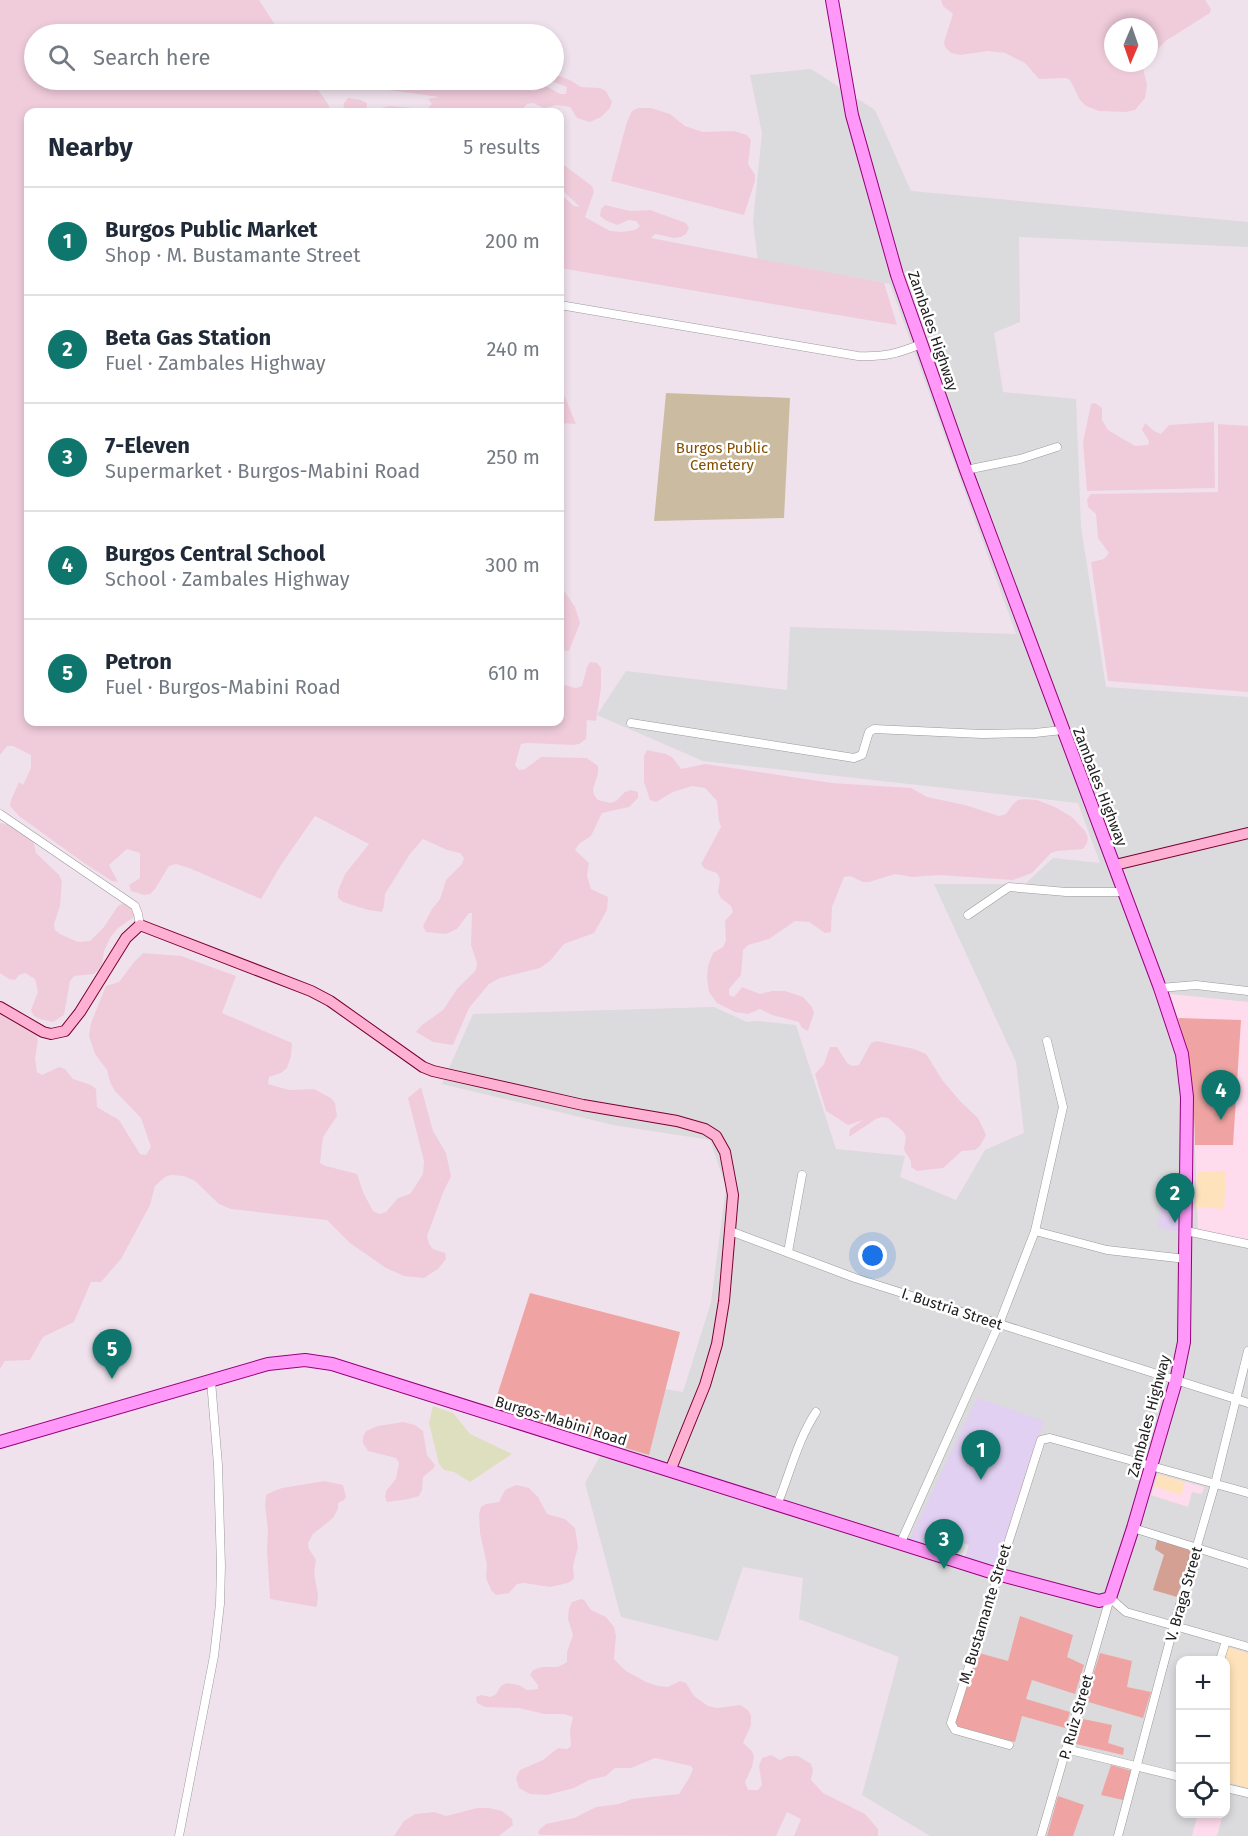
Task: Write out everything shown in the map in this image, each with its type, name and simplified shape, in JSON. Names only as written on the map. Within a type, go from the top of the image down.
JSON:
[{"type":"main road","name":"Zambales Highway","points":[[832,0],[852,115],[897,275],[966,470],[1160,988],[1174,1027],[1184,1069],[1188,1141],[1184,1342],[1176,1381],[1110,1598]]},
{"type":"main road","name":"Burgos-Mabini Road","points":[[0,1442],[268,1364],[305,1360],[332,1364],[997,1574],[1099,1601],[1110,1598]]},
{"type":"street","points":[[564,306],[858,356],[895,354],[921,344]]},
{"type":"street","points":[[966,470],[1020,459],[1057,447]]},
{"type":"street","points":[[631,723],[854,758],[862,755],[869,732],[874,729],[1012,734],[1062,730]]},
{"type":"street","points":[[0,814],[135,906],[140,926]]},
{"type":"street","points":[[1114,866],[1248,833]]},
{"type":"street","points":[[968,915],[1009,887],[1066,892],[1124,892]]},
{"type":"street","points":[[0,1007],[43,1032],[51,1034],[66,1031],[126,938],[140,926]]},
{"type":"street","points":[[140,926],[311,991],[330,1001],[423,1067],[433,1071],[583,1105],[677,1121],[705,1129],[716,1136],[725,1152],[733,1195],[717,1344],[705,1385],[670,1471]]},
{"type":"street","points":[[1160,988],[1196,986],[1248,991]]},
{"type":"street","points":[[901,1542],[999,1324],[1035,1231],[1064,1107],[1047,1041]]},
{"type":"street","points":[[788,1252],[802,1174]]},
{"type":"street","points":[[1186,1230],[1248,1244]]},
{"type":"street","name":"I. Bustria Street","points":[[730,1231],[855,1278],[1248,1403]]},
{"type":"street","points":[[1035,1231],[1107,1250],[1186,1259]]},
{"type":"street","name":"V. Braga Street","points":[[1118,1836],[1174,1625],[1215,1484],[1248,1351]]},
{"type":"street","points":[[179,1836],[214,1656],[220,1604],[218,1465],[211,1381]]},
{"type":"street","points":[[777,1505],[796,1450],[816,1412]]},
{"type":"street","name":"M. Bustamante Street","points":[[1009,1745],[955,1730],[951,1723],[1040,1442],[1043,1438],[1050,1438],[1151,1466]]},
{"type":"street","points":[[1151,1466],[1248,1493]]},
{"type":"street","points":[[1133,1528],[1248,1564]]},
{"type":"street","points":[[1110,1598],[1126,1612],[1248,1647]]},
{"type":"street","name":"P. Ruiz Street","points":[[1041,1836],[1110,1598]]},
{"type":"street","points":[[1221,1656],[1226,1641]]},
{"type":"street","points":[[1066,1749],[1176,1776]]},
{"type":"street","points":[[1230,1789],[1248,1793]]},
{"type":"shaded area","points":[[0,0],[259,0],[275,24],[24,24],[24,90],[318,90],[330,108],[24,108],[24,726],[564,726],[564,685],[576,688],[582,686],[590,662],[597,663],[601,668],[601,688],[596,721],[587,720],[586,739],[573,745],[521,744],[515,765],[519,770],[525,769],[541,757],[587,758],[598,766],[593,789],[598,800],[610,803],[616,801],[625,792],[631,790],[638,792],[638,798],[629,807],[602,813],[591,836],[579,844],[575,850],[589,863],[587,876],[591,889],[608,897],[607,910],[594,933],[564,944],[550,961],[540,968],[500,978],[489,984],[469,1008],[453,1045],[433,1042],[416,1032],[443,1010],[457,989],[476,970],[477,963],[471,945],[472,913],[469,913],[457,929],[446,934],[426,932],[423,926],[440,899],[446,880],[462,864],[464,858],[460,853],[423,839],[410,854],[385,894],[382,912],[368,910],[343,902],[338,898],[338,891],[345,874],[369,844],[315,816],[261,899],[176,864],[169,866],[150,894],[144,895],[131,891],[129,885],[140,878],[140,853],[127,849],[109,865],[118,882],[112,881],[19,816],[10,806],[11,800],[19,782],[23,785],[31,768],[31,755],[13,746],[7,746],[0,755]]},
{"type":"shaded area","points":[[941,0],[1205,0],[1211,9],[1210,13],[1167,40],[1158,48],[1158,18],[1104,18],[1104,72],[1144,72],[1147,85],[1145,98],[1135,110],[1126,112],[1099,111],[1086,106],[1080,100],[1070,80],[1066,78],[1039,79],[1025,63],[1005,53],[988,51],[960,55],[951,53],[945,47],[944,42],[953,14],[943,6]]},
{"type":"shaded area","points":[[811,69],[875,110],[911,191],[1248,222],[1248,247],[1019,237],[1020,322],[994,333],[1003,392],[1076,399],[1081,527],[1106,687],[1248,697],[1248,1836],[930,1836],[862,1795],[899,1657],[799,1619],[803,1578],[743,1567],[718,1641],[621,1617],[585,1483],[640,1385],[683,1392],[711,1302],[726,1187],[710,1140],[613,1125],[442,1084],[473,1014],[714,1007],[747,1022],[796,1025],[836,1149],[905,1156],[900,1177],[956,1200],[985,1150],[1024,1133],[1016,1062],[934,884],[1025,884],[1053,858],[1100,863],[1078,803],[703,761],[597,715],[626,671],[787,690],[790,627],[1016,634],[890,284],[758,262],[753,222],[762,133],[750,75]]},
{"type":"shaded area","points":[[564,78],[581,87],[600,88],[606,91],[612,102],[610,108],[601,117],[590,122],[577,118],[570,107],[557,105],[544,108],[533,103],[523,108],[428,108],[432,104],[428,99],[439,97],[388,90],[553,90],[566,94],[567,87],[564,86]]},
{"type":"shaded area","points":[[348,98],[367,103],[366,108],[343,108]]},
{"type":"shaded area","points":[[389,106],[414,108],[381,108]]},
{"type":"shaded area","points":[[638,108],[651,108],[670,114],[685,126],[703,132],[734,131],[747,135],[751,140],[748,164],[755,175],[755,181],[744,215],[611,181],[627,122],[632,111]]},
{"type":"shaded area","points":[[564,165],[592,186],[594,192],[585,217],[610,231],[635,230],[640,226],[636,221],[629,220],[617,225],[605,220],[600,216],[601,209],[605,205],[630,211],[650,210],[686,223],[689,228],[681,237],[655,234],[651,238],[884,283],[897,325],[564,269],[564,197],[574,206],[580,207],[564,192]]},
{"type":"shaded area","points":[[564,395],[576,424],[564,423]]},
{"type":"shaded area","points":[[1095,403],[1102,408],[1102,420],[1108,430],[1135,446],[1148,445],[1149,441],[1142,430],[1145,423],[1161,434],[1169,425],[1214,422],[1215,488],[1087,491],[1083,442],[1091,404]]},
{"type":"shaded area","points":[[1218,424],[1248,426],[1248,692],[1108,681],[1091,562],[1104,559],[1109,553],[1098,538],[1096,514],[1088,507],[1087,499],[1091,494],[1218,492]]},
{"type":"shaded area","points":[[564,591],[575,607],[580,623],[569,651],[564,650]]},
{"type":"shaded area","points":[[647,750],[672,757],[681,769],[705,764],[832,783],[911,788],[927,797],[965,805],[999,816],[1006,814],[1018,800],[1037,800],[1072,817],[1085,831],[1088,837],[1087,843],[1083,849],[1051,853],[1032,873],[1013,880],[939,875],[912,877],[895,874],[863,882],[850,876],[844,877],[832,907],[831,932],[825,933],[809,922],[795,921],[769,939],[748,945],[743,950],[741,975],[729,989],[729,995],[734,997],[742,987],[760,994],[785,991],[803,997],[814,1013],[808,1031],[802,1028],[799,1022],[772,1015],[760,1009],[748,1014],[735,1012],[717,1003],[709,992],[708,966],[713,953],[723,947],[726,941],[725,921],[733,912],[731,906],[721,898],[718,892],[720,879],[717,873],[705,869],[701,864],[721,827],[717,801],[705,788],[692,786],[673,792],[656,802],[650,800],[644,782],[644,756]]},
{"type":"shaded area","points":[[0,823],[11,825],[33,839],[36,853],[59,875],[62,881],[60,906],[54,924],[55,930],[60,934],[78,942],[90,941],[104,927],[118,906],[124,903],[134,910],[134,917],[118,928],[110,938],[99,969],[94,974],[74,976],[70,981],[64,1015],[53,1022],[34,1016],[31,1010],[38,992],[35,979],[25,973],[19,975],[15,980],[9,979],[0,973]]},
{"type":"shaded area","points":[[143,953],[181,956],[236,976],[222,1013],[292,1043],[287,1068],[269,1077],[268,1084],[289,1090],[314,1089],[331,1098],[335,1103],[337,1116],[323,1137],[320,1163],[357,1174],[373,1211],[379,1214],[386,1212],[398,1198],[410,1194],[423,1174],[424,1161],[408,1098],[421,1087],[433,1131],[446,1153],[451,1176],[427,1236],[433,1249],[445,1253],[446,1259],[438,1269],[424,1278],[404,1276],[386,1268],[350,1243],[327,1220],[231,1209],[219,1204],[195,1181],[184,1176],[171,1175],[155,1186],[150,1205],[121,1259],[101,1282],[91,1282],[74,1322],[43,1337],[30,1360],[5,1361],[0,1369],[0,1013],[36,1034],[38,1040],[35,1059],[37,1072],[42,1075],[59,1067],[65,1069],[73,1079],[91,1085],[96,1089],[97,1107],[119,1120],[140,1154],[146,1155],[151,1147],[141,1118],[115,1091],[107,1070],[95,1054],[89,1036],[91,1023],[106,986],[119,982]]},
{"type":"shaded area","points":[[1170,994],[1248,1002],[1248,1241],[1198,1231],[1193,1095],[1187,1046]]},
{"type":"shaded area","points":[[1178,1018],[1241,1020],[1233,1145],[1195,1145],[1191,1081]]},
{"type":"shaded area","points":[[877,1041],[926,1054],[943,1081],[978,1118],[986,1135],[980,1146],[975,1150],[962,1151],[943,1168],[917,1171],[911,1167],[911,1161],[904,1150],[906,1137],[903,1131],[888,1118],[876,1119],[849,1137],[850,1129],[863,1120],[848,1125],[826,1111],[815,1074],[824,1064],[830,1047],[837,1047],[847,1063],[852,1066],[859,1065],[871,1043]]},
{"type":"shaded area","points":[[1226,1171],[1224,1209],[1196,1207],[1197,1172]]},
{"type":"shaded area","points":[[1160,1206],[1182,1208],[1182,1233],[1158,1227]]},
{"type":"shaded area","points":[[530,1293],[680,1332],[649,1455],[493,1408]]},
{"type":"shaded area","points":[[977,1398],[1044,1421],[996,1566],[910,1539]]},
{"type":"shaded area","points":[[403,1422],[415,1425],[423,1431],[427,1455],[435,1465],[423,1477],[419,1496],[387,1502],[386,1491],[396,1479],[399,1463],[396,1458],[368,1451],[363,1443],[363,1437],[366,1431],[378,1426]]},
{"type":"shaded area","points":[[1158,1474],[1204,1487],[1202,1494],[1192,1492],[1188,1507],[1151,1495]]},
{"type":"shaded area","points":[[1158,1474],[1185,1482],[1181,1495],[1154,1486]]},
{"type":"shaded area","points":[[324,1481],[343,1485],[346,1497],[338,1503],[338,1509],[333,1518],[313,1534],[308,1543],[316,1560],[314,1573],[318,1595],[317,1605],[316,1607],[270,1599],[266,1496],[282,1488]]},
{"type":"shaded area","points":[[516,1485],[529,1488],[538,1497],[547,1514],[565,1519],[575,1528],[578,1547],[573,1566],[574,1579],[568,1583],[550,1587],[517,1584],[509,1593],[496,1595],[486,1578],[487,1565],[480,1533],[479,1514],[481,1507],[499,1502],[505,1490]]},
{"type":"shaded area","points":[[1158,1536],[1193,1546],[1177,1597],[1153,1590],[1164,1555],[1155,1549]]},
{"type":"shaded area","points":[[945,1538],[969,1545],[964,1559],[940,1551]]},
{"type":"shaded area","points":[[581,1599],[591,1610],[606,1617],[614,1627],[616,1636],[614,1659],[626,1671],[658,1686],[668,1687],[680,1681],[686,1683],[694,1696],[708,1706],[717,1708],[740,1705],[748,1710],[751,1715],[751,1725],[743,1743],[752,1751],[754,1757],[745,1782],[748,1790],[758,1790],[762,1785],[759,1766],[762,1758],[771,1755],[780,1760],[788,1756],[798,1756],[811,1764],[813,1770],[811,1780],[823,1793],[865,1814],[878,1829],[878,1836],[794,1836],[801,1819],[787,1812],[776,1836],[540,1835],[539,1830],[546,1824],[574,1818],[596,1807],[619,1804],[632,1799],[679,1794],[693,1769],[691,1766],[655,1758],[631,1768],[615,1768],[606,1776],[547,1795],[530,1794],[519,1788],[516,1778],[520,1770],[543,1760],[558,1748],[567,1749],[571,1746],[570,1730],[573,1717],[564,1714],[544,1714],[519,1708],[485,1707],[477,1703],[476,1697],[481,1695],[491,1697],[507,1683],[519,1685],[527,1690],[538,1689],[538,1685],[530,1675],[533,1670],[542,1667],[558,1667],[567,1662],[567,1652],[573,1635],[568,1619],[569,1608],[572,1602]]},
{"type":"shaded area","points":[[1020,1616],[1073,1635],[1067,1657],[1084,1665],[1075,1694],[1032,1680],[1026,1699],[1070,1712],[1065,1728],[1022,1716],[1015,1742],[952,1725],[979,1653],[1008,1661]]},
{"type":"shaded area","points":[[1228,1647],[1248,1653],[1248,1788],[1230,1783],[1230,1656],[1225,1656]]},
{"type":"shaded area","points":[[1100,1653],[1132,1661],[1127,1687],[1151,1692],[1143,1718],[1085,1701]]},
{"type":"shaded area","points":[[1083,1719],[1112,1725],[1108,1743],[1124,1748],[1123,1755],[1076,1744]]},
{"type":"shaded area","points":[[1111,1765],[1132,1771],[1123,1800],[1101,1795]]},
{"type":"shaded area","points":[[1058,1796],[1084,1805],[1073,1836],[1047,1836]]},
{"type":"shaded area","points":[[477,1808],[502,1811],[512,1819],[513,1825],[499,1836],[394,1836],[404,1821],[415,1814],[434,1812],[446,1816]]},
{"type":"shaded area","points":[[1197,1818],[1222,1818],[1217,1836],[1192,1836]]},
{"type":"green space","name":"Burgos Public Cemetery","points":[[666,393],[790,398],[784,518],[654,521]]},
{"type":"green space","points":[[433,1406],[453,1413],[470,1434],[512,1454],[470,1482],[454,1472],[444,1470],[439,1464],[429,1423]]},
{"type":"place","name":"Burgos Central School","points":[[1221,1120]]},
{"type":"place","name":"Beta Gas Station","points":[[1175,1223]]},
{"type":"place","name":"Petron","points":[[112,1379]]},
{"type":"place","name":"Burgos Public Market","points":[[981,1480]]},
{"type":"place","name":"7-Eleven","points":[[944,1569]]}]
